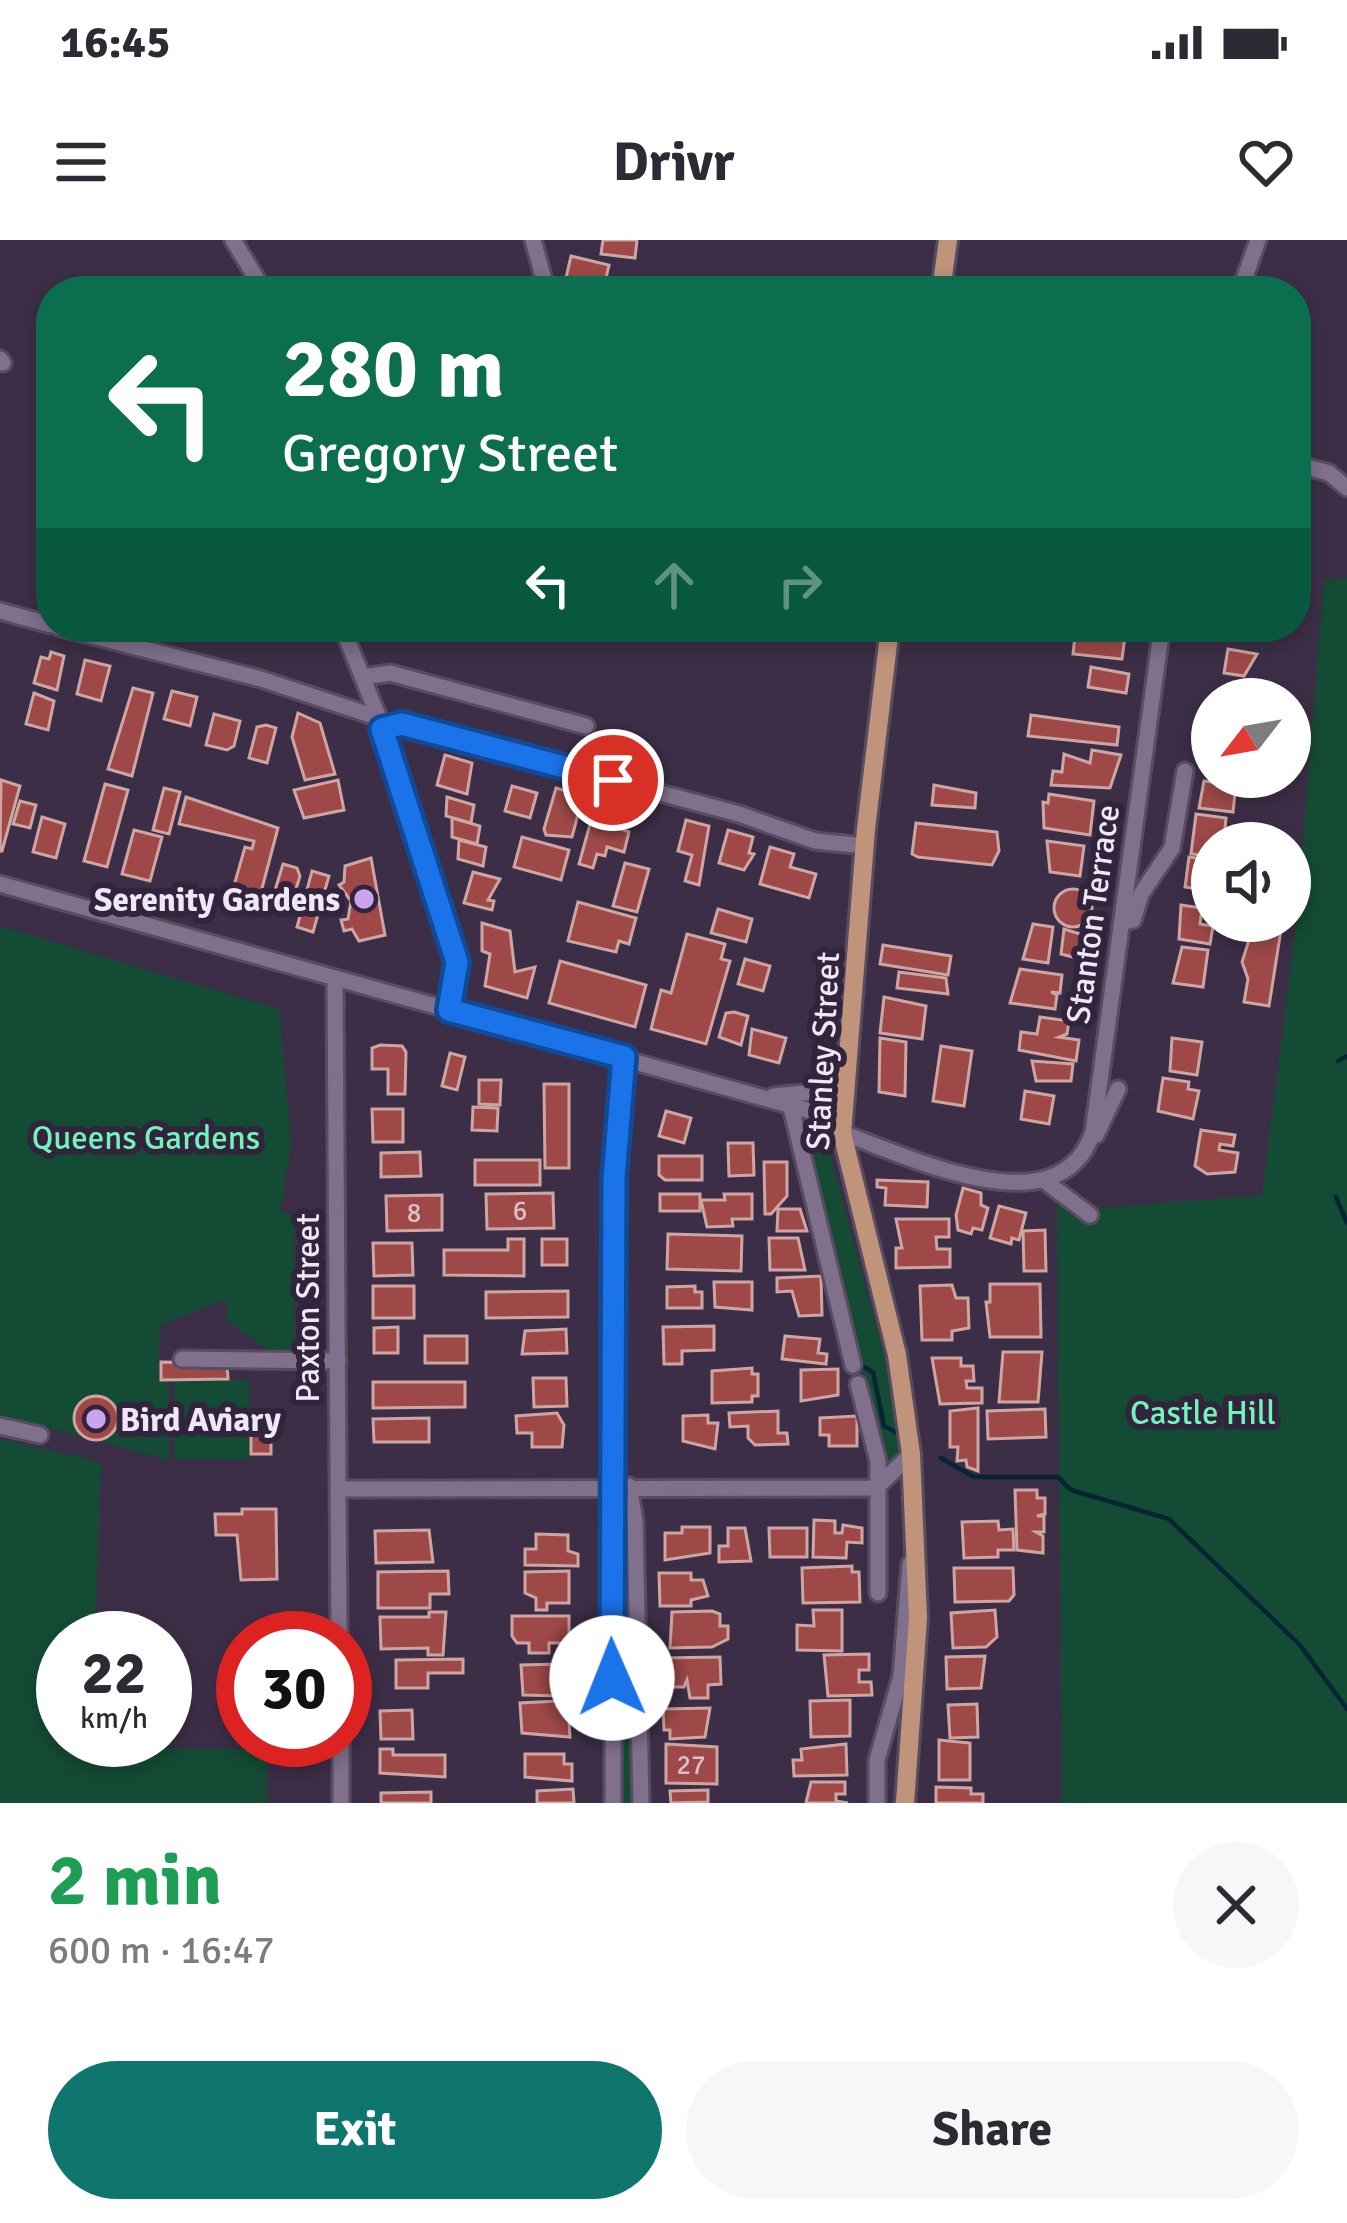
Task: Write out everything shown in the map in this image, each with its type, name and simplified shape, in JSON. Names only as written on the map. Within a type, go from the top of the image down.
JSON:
[{"type":"main road","points":[[943,276],[948,240]]},
{"type":"main road","name":"Stanley Street","points":[[888,642],[865,846],[842,1126],[898,1355],[911,1454],[916,1696],[905,1803]]},
{"type":"street","points":[[232,240],[255,276]]},
{"type":"street","points":[[533,240],[543,276]]},
{"type":"street","points":[[1245,276],[1258,240]]},
{"type":"street","points":[[1311,468],[1329,473],[1347,488]]},
{"type":"street","points":[[0,611],[36,621]]},
{"type":"street","points":[[116,642],[261,679],[381,723],[402,724],[739,814],[815,841],[865,846]]},
{"type":"street","points":[[349,642],[381,723],[457,962],[449,1010]]},
{"type":"street","name":"Stanton Terrace","points":[[1085,1150],[1093,1132],[1160,642]]},
{"type":"street","points":[[364,677],[390,673],[586,726]]},
{"type":"street","points":[[1122,922],[1133,920],[1142,893],[1169,856],[1185,771]]},
{"type":"street","points":[[0,884],[758,1095],[977,1176],[1046,1182],[1090,1215]]},
{"type":"street","name":"Paxton Street","points":[[335,978],[339,1611]]},
{"type":"street","points":[[613,1803],[621,1486],[614,1178],[624,1057]]},
{"type":"street","points":[[758,1095],[799,1096],[844,1089]]},
{"type":"street","points":[[1046,1182],[1085,1150],[1118,1089]]},
{"type":"street","points":[[791,1107],[790,1124],[853,1364]]},
{"type":"street","points":[[182,1359],[338,1360]]},
{"type":"street","points":[[858,1384],[878,1461],[878,1593]]},
{"type":"street","points":[[0,1426],[40,1435]]},
{"type":"street","points":[[338,1490],[876,1488],[911,1454]]},
{"type":"street","points":[[621,1486],[635,1521],[641,1803]]},
{"type":"street","name":"Stanley Street","points":[[877,1803],[877,1760],[901,1676],[913,1544]]},
{"type":"street","points":[[341,1767],[341,1803]]},
{"type":"green space","name":"Castle Hill","points":[[1347,578],[1347,1803],[1062,1803],[1057,1199],[1104,1208],[1262,1195],[1294,942],[1311,942],[1311,822],[1304,822],[1306,798],[1311,798],[1324,580]]},
{"type":"green space","name":"Queens Gardens","points":[[0,926],[279,1009],[291,1144],[280,1212],[294,1214],[295,1351],[269,1351],[227,1321],[226,1299],[160,1326],[158,1379],[169,1380],[169,1460],[0,1415]]},
{"type":"green space","points":[[808,1121],[831,1139],[831,1158],[884,1355],[902,1454],[887,1472],[799,1126]]},
{"type":"green space","points":[[174,1379],[249,1380],[249,1460],[174,1459]]},
{"type":"green space","points":[[0,1439],[101,1462],[96,1611],[36,1611],[36,1767],[192,1767],[192,1749],[216,1749],[216,1767],[267,1767],[267,1803],[0,1803]]},
{"type":"green space","points":[[623,1500],[629,1516],[635,1803],[620,1803]]},
{"type":"building","points":[[603,240],[637,240],[635,258],[601,254]]},
{"type":"building","points":[[571,256],[609,265],[606,276],[566,276]]},
{"type":"building","points":[[1074,642],[1124,642],[1122,659],[1073,654]]},
{"type":"building","points":[[1228,649],[1257,654],[1244,676],[1224,673]]},
{"type":"building","points":[[51,652],[64,656],[57,690],[34,683],[41,657],[49,659]]},
{"type":"building","points":[[85,660],[110,666],[101,701],[77,694]]},
{"type":"building","points":[[1091,667],[1129,674],[1126,693],[1088,687]]},
{"type":"building","points":[[133,688],[153,693],[132,776],[108,769]]},
{"type":"building","points":[[172,691],[197,697],[190,726],[164,719]]},
{"type":"building","points":[[34,693],[54,701],[48,730],[26,724]]},
{"type":"building","points":[[298,713],[320,723],[335,774],[305,780],[292,737]]},
{"type":"building","points":[[214,714],[240,721],[234,746],[227,750],[206,745]]},
{"type":"building","points":[[1031,715],[1119,727],[1117,745],[1028,736]]},
{"type":"building","points":[[257,727],[276,728],[267,763],[249,758]]},
{"type":"building","points":[[1092,750],[1121,755],[1110,788],[1051,785],[1053,771],[1062,772],[1064,754],[1090,763]]},
{"type":"building","points":[[445,755],[472,763],[467,794],[437,785]]},
{"type":"building","points":[[1,780],[20,786],[0,851]]},
{"type":"building","points":[[338,780],[344,810],[304,818],[294,790]]},
{"type":"building","points":[[105,784],[128,790],[107,867],[84,861]]},
{"type":"building","points":[[934,785],[976,793],[975,808],[932,805]]},
{"type":"building","points":[[512,786],[537,793],[530,818],[505,811]]},
{"type":"building","points":[[164,788],[180,792],[169,834],[153,830]]},
{"type":"building","points":[[556,788],[583,796],[572,837],[546,835],[544,829]]},
{"type":"building","points":[[1049,794],[1094,801],[1090,835],[1044,828],[1043,802],[1048,803]]},
{"type":"building","points":[[186,797],[278,828],[256,911],[229,903],[245,847],[252,849],[254,841],[179,824]]},
{"type":"building","points":[[447,797],[474,805],[471,823],[446,816]]},
{"type":"building","points":[[1201,798],[1234,798],[1233,812],[1199,808]]},
{"type":"building","points":[[20,801],[36,805],[30,828],[13,824]]},
{"type":"building","points":[[595,806],[606,809],[602,822],[629,832],[624,852],[607,847],[605,856],[597,854],[593,868],[579,864]]},
{"type":"building","points":[[1196,814],[1226,818],[1226,822],[1195,822]]},
{"type":"building","points":[[42,817],[65,824],[56,858],[33,852]]},
{"type":"building","points":[[452,818],[480,826],[477,844],[452,837]]},
{"type":"building","points":[[686,820],[709,826],[699,885],[685,881],[692,855],[678,851]]},
{"type":"building","points":[[916,823],[997,832],[999,851],[992,865],[918,857],[912,854]]},
{"type":"building","points":[[134,830],[162,837],[150,881],[122,874]]},
{"type":"building","points":[[728,830],[753,837],[749,853],[754,854],[744,870],[719,863]]},
{"type":"building","points":[[522,837],[569,850],[561,880],[514,867]]},
{"type":"building","points":[[459,840],[486,847],[483,866],[458,859]]},
{"type":"building","points":[[1047,841],[1084,846],[1080,876],[1050,872]]},
{"type":"building","points":[[770,847],[794,854],[790,867],[816,874],[809,898],[760,884]]},
{"type":"building","points":[[1189,857],[1191,857],[1191,888],[1185,887]]},
{"type":"building","name":"Serenity Gardens","points":[[371,858],[385,935],[359,941],[352,929],[344,931],[341,920],[348,919],[351,901],[339,885],[344,882],[345,866]]},
{"type":"building","points":[[625,863],[649,869],[637,912],[613,906]]},
{"type":"building","points":[[283,864],[297,868],[300,876],[291,906],[285,909],[272,900]]},
{"type":"building","points":[[312,871],[329,876],[313,932],[297,927]]},
{"type":"building","points":[[473,872],[500,879],[488,900],[494,901],[492,910],[464,903]]},
{"type":"building","points":[[1073,889],[1086,895],[1092,908],[1086,921],[1073,927],[1060,921],[1054,908],[1060,895]]},
{"type":"building","points":[[578,902],[636,918],[629,944],[619,941],[616,952],[568,941]]},
{"type":"building","points":[[1181,905],[1191,906],[1191,941],[1179,939]]},
{"type":"building","points":[[718,909],[752,919],[746,942],[711,933]]},
{"type":"building","points":[[482,923],[510,931],[515,972],[535,967],[527,998],[485,986],[490,954],[482,951]]},
{"type":"building","points":[[1033,924],[1053,927],[1048,963],[1023,959]]},
{"type":"building","points":[[1064,929],[1100,940],[1096,963],[1061,954]]},
{"type":"building","points":[[687,934],[725,944],[721,959],[730,961],[706,1044],[651,1029],[661,990],[671,993]]},
{"type":"building","points":[[1248,942],[1279,942],[1269,1006],[1244,1002],[1248,979],[1242,962]]},
{"type":"building","points":[[883,945],[951,956],[948,975],[880,964]]},
{"type":"building","points":[[1182,947],[1208,950],[1203,987],[1173,983]]},
{"type":"building","points":[[745,959],[770,966],[763,991],[738,984]]},
{"type":"building","points":[[560,961],[646,985],[635,1027],[549,1003]]},
{"type":"building","points":[[1020,969],[1062,975],[1060,993],[1051,992],[1057,995],[1055,1009],[1010,1003]]},
{"type":"building","points":[[899,972],[946,978],[948,994],[897,988]]},
{"type":"building","points":[[884,997],[926,1006],[922,1039],[880,1033]]},
{"type":"building","points":[[726,1013],[748,1016],[741,1045],[719,1037]]},
{"type":"building","points":[[1040,1017],[1069,1021],[1067,1034],[1059,1037],[1079,1040],[1076,1061],[1019,1050],[1021,1032],[1037,1034]]},
{"type":"building","points":[[752,1029],[786,1038],[779,1063],[749,1055]]},
{"type":"building","points":[[880,1038],[906,1042],[905,1096],[879,1092]]},
{"type":"building","points":[[1172,1038],[1202,1042],[1197,1075],[1170,1071]]},
{"type":"building","points":[[402,1046],[406,1052],[405,1094],[388,1094],[388,1069],[372,1069],[372,1048]]},
{"type":"building","points":[[941,1046],[972,1051],[964,1106],[933,1101]]},
{"type":"building","points":[[450,1053],[465,1057],[457,1090],[442,1086]]},
{"type":"building","points":[[1032,1061],[1073,1064],[1071,1081],[1036,1081]]},
{"type":"building","points":[[1163,1078],[1189,1082],[1188,1089],[1199,1091],[1193,1119],[1158,1111]]},
{"type":"building","points":[[479,1080],[501,1080],[500,1105],[479,1104]]},
{"type":"building","points":[[544,1084],[569,1084],[569,1168],[545,1168]]},
{"type":"building","points":[[1025,1091],[1054,1096],[1049,1124],[1021,1119]]},
{"type":"building","points":[[473,1107],[498,1108],[497,1131],[472,1130]]},
{"type":"building","points":[[372,1109],[403,1109],[403,1142],[373,1142]]},
{"type":"building","points":[[666,1111],[691,1118],[684,1143],[659,1136]]},
{"type":"building","points":[[1201,1130],[1235,1135],[1233,1146],[1220,1144],[1219,1150],[1238,1153],[1235,1172],[1207,1174],[1195,1166]]},
{"type":"building","points":[[728,1143],[753,1143],[754,1175],[729,1176]]},
{"type":"building","points":[[420,1152],[421,1176],[381,1177],[381,1153]]},
{"type":"building","points":[[659,1156],[702,1156],[702,1180],[665,1180],[659,1175]]},
{"type":"building","points":[[475,1160],[540,1160],[540,1185],[475,1185]]},
{"type":"building","points":[[764,1162],[787,1162],[787,1196],[771,1214],[765,1214]]},
{"type":"building","points":[[877,1180],[928,1182],[927,1207],[885,1205],[886,1188],[877,1187]]},
{"type":"building","points":[[963,1188],[981,1193],[981,1205],[988,1208],[982,1230],[973,1228],[971,1234],[958,1230],[956,1215]]},
{"type":"building","points":[[553,1193],[554,1228],[487,1229],[486,1194]]},
{"type":"building","points":[[660,1194],[700,1194],[700,1211],[660,1211]]},
{"type":"building","points":[[724,1194],[752,1194],[752,1219],[707,1227],[701,1200],[725,1200]]},
{"type":"building","points":[[442,1195],[442,1230],[387,1231],[386,1196]]},
{"type":"building","points":[[999,1206],[1026,1213],[1019,1240],[1012,1238],[1011,1244],[990,1238]]},
{"type":"building","points":[[778,1209],[800,1209],[807,1231],[777,1231]]},
{"type":"building","points":[[896,1219],[949,1219],[949,1237],[936,1237],[937,1249],[950,1249],[950,1267],[896,1268],[896,1248],[902,1248]]},
{"type":"building","points":[[1045,1230],[1046,1271],[1024,1271],[1023,1231]]},
{"type":"building","points":[[668,1234],[742,1236],[741,1271],[667,1269]]},
{"type":"building","points":[[769,1238],[798,1238],[805,1270],[770,1270]]},
{"type":"building","points":[[508,1239],[524,1239],[524,1276],[444,1275],[444,1250],[508,1250]]},
{"type":"building","points":[[542,1239],[567,1239],[567,1265],[542,1265]]},
{"type":"building","points":[[373,1243],[412,1243],[413,1275],[374,1276]]},
{"type":"building","points":[[821,1276],[822,1315],[799,1316],[792,1291],[777,1292],[777,1278]]},
{"type":"building","points":[[714,1282],[752,1282],[752,1310],[715,1307]]},
{"type":"building","points":[[990,1284],[1040,1284],[1041,1337],[990,1337],[986,1302],[990,1302]]},
{"type":"building","points":[[952,1285],[956,1298],[968,1298],[969,1328],[952,1331],[952,1340],[922,1340],[920,1286]]},
{"type":"building","points":[[373,1286],[414,1286],[414,1318],[373,1318]]},
{"type":"building","points":[[695,1286],[695,1292],[702,1292],[702,1308],[667,1308],[667,1287]]},
{"type":"building","points":[[568,1291],[568,1317],[486,1318],[486,1292]]},
{"type":"building","points":[[714,1326],[714,1350],[682,1351],[682,1364],[664,1364],[663,1327]]},
{"type":"building","points":[[398,1327],[398,1353],[374,1353],[374,1328]]},
{"type":"building","points":[[566,1329],[567,1353],[522,1354],[525,1331]]},
{"type":"building","points":[[425,1336],[467,1336],[467,1363],[425,1363]]},
{"type":"building","points":[[785,1336],[820,1339],[818,1353],[827,1354],[826,1364],[782,1359]]},
{"type":"building","points":[[1003,1352],[1042,1352],[1038,1402],[999,1402]]},
{"type":"building","points":[[932,1358],[961,1358],[961,1366],[973,1366],[974,1381],[966,1381],[967,1388],[982,1388],[982,1403],[940,1404]]},
{"type":"building","points":[[161,1362],[227,1363],[228,1379],[161,1380]]},
{"type":"building","points":[[752,1368],[752,1374],[758,1374],[758,1396],[752,1396],[752,1402],[712,1403],[712,1371]]},
{"type":"building","points":[[838,1369],[838,1395],[801,1401],[801,1370]]},
{"type":"building","points":[[533,1378],[566,1378],[567,1406],[534,1407]]},
{"type":"building","points":[[373,1382],[465,1382],[465,1407],[373,1408]]},
{"type":"building","name":"Bird Aviary","points":[[96,1396],[112,1402],[118,1418],[112,1434],[96,1440],[80,1434],[74,1418],[80,1402]]},
{"type":"building","points":[[978,1408],[978,1471],[967,1467],[966,1460],[957,1461],[958,1447],[950,1447],[950,1411]]},
{"type":"building","points":[[1045,1409],[1046,1437],[988,1439],[987,1411]]},
{"type":"building","points":[[778,1411],[778,1433],[787,1433],[788,1444],[755,1445],[748,1438],[748,1426],[730,1427],[729,1413]]},
{"type":"building","points":[[557,1413],[564,1425],[562,1447],[532,1447],[532,1433],[517,1433],[516,1416]]},
{"type":"building","points":[[708,1415],[708,1423],[718,1423],[715,1449],[683,1441],[683,1416]]},
{"type":"building","points":[[857,1416],[857,1446],[829,1446],[829,1435],[820,1435],[820,1418]]},
{"type":"building","points":[[429,1418],[429,1442],[374,1442],[373,1419]]},
{"type":"building","points":[[251,1423],[271,1424],[271,1454],[251,1454]]},
{"type":"building","points":[[1015,1490],[1037,1490],[1037,1498],[1045,1498],[1045,1514],[1037,1516],[1044,1516],[1044,1532],[1036,1532],[1043,1536],[1043,1553],[1017,1550]]},
{"type":"building","points":[[242,1509],[276,1509],[277,1579],[241,1580],[237,1535],[216,1535],[215,1514],[242,1514]]},
{"type":"building","points":[[814,1520],[835,1521],[835,1533],[842,1533],[843,1525],[862,1528],[862,1543],[847,1542],[846,1558],[813,1557]]},
{"type":"building","points":[[998,1521],[999,1530],[1013,1529],[1014,1550],[998,1550],[998,1557],[964,1558],[962,1522]]},
{"type":"building","points":[[682,1527],[710,1527],[710,1553],[665,1560],[665,1533],[682,1533]]},
{"type":"building","points":[[728,1528],[745,1528],[751,1561],[719,1562],[719,1546],[728,1546]]},
{"type":"building","points":[[769,1528],[807,1528],[807,1557],[770,1557]]},
{"type":"building","points":[[429,1530],[433,1562],[376,1563],[375,1531]]},
{"type":"building","points":[[536,1534],[568,1535],[568,1551],[578,1554],[578,1566],[525,1565],[525,1549],[536,1549]]},
{"type":"building","points":[[852,1566],[852,1572],[859,1572],[860,1602],[803,1603],[802,1568]]},
{"type":"building","points":[[954,1568],[1013,1568],[1014,1595],[1009,1601],[955,1602]]},
{"type":"building","points":[[448,1571],[449,1594],[430,1594],[430,1608],[378,1608],[378,1572]]},
{"type":"building","points":[[569,1571],[569,1603],[547,1603],[547,1610],[536,1610],[536,1598],[525,1593],[525,1572]]},
{"type":"building","points":[[659,1573],[691,1573],[691,1580],[703,1580],[708,1596],[691,1600],[691,1606],[660,1606]]},
{"type":"building","points":[[813,1610],[842,1610],[842,1651],[797,1650],[797,1625],[814,1626]]},
{"type":"building","points":[[995,1610],[997,1637],[986,1647],[953,1648],[951,1613]]},
{"type":"building","points":[[429,1612],[446,1612],[443,1655],[428,1655],[428,1648],[381,1649],[380,1617],[429,1617]]},
{"type":"building","points":[[672,1612],[720,1614],[720,1626],[728,1626],[728,1639],[712,1647],[670,1648]]},
{"type":"building","points":[[512,1616],[569,1616],[569,1643],[549,1643],[549,1653],[529,1653],[529,1643],[517,1643],[512,1636]]},
{"type":"building","points":[[869,1654],[869,1670],[859,1670],[859,1682],[871,1682],[872,1695],[828,1696],[824,1655]]},
{"type":"building","points":[[985,1656],[981,1688],[947,1689],[946,1657]]},
{"type":"building","points":[[720,1657],[721,1684],[708,1685],[708,1698],[690,1698],[687,1680],[684,1687],[660,1687],[659,1658]]},
{"type":"building","points":[[463,1659],[463,1673],[428,1673],[428,1688],[396,1688],[396,1660]]},
{"type":"building","points":[[560,1664],[561,1696],[523,1695],[521,1665]]},
{"type":"building","points":[[850,1700],[850,1736],[811,1737],[810,1701]]},
{"type":"building","points":[[557,1701],[557,1706],[568,1706],[570,1737],[522,1733],[520,1703]]},
{"type":"building","points":[[977,1704],[978,1737],[950,1738],[948,1705]]},
{"type":"building","points":[[710,1708],[705,1737],[670,1739],[670,1730],[664,1730],[663,1709]]},
{"type":"building","points":[[412,1710],[413,1739],[381,1739],[380,1711]]},
{"type":"building","points":[[939,1740],[970,1743],[970,1780],[939,1780]]},
{"type":"building","points":[[666,1744],[717,1747],[717,1784],[666,1783]]},
{"type":"building","points":[[846,1744],[847,1775],[794,1776],[793,1760],[802,1760],[801,1749]]},
{"type":"building","points":[[380,1749],[393,1749],[393,1755],[445,1755],[445,1777],[380,1773]]},
{"type":"building","points":[[525,1754],[564,1754],[564,1764],[572,1764],[572,1781],[525,1777]]},
{"type":"building","points":[[811,1782],[845,1782],[845,1794],[836,1794],[836,1801],[848,1803],[806,1803]]},
{"type":"building","points":[[936,1787],[971,1788],[971,1794],[983,1794],[983,1803],[936,1803]]},
{"type":"building","points":[[573,1789],[574,1803],[537,1803],[537,1791]]},
{"type":"building","points":[[708,1790],[708,1802],[671,1803],[670,1791]]},
{"type":"building","points":[[431,1792],[431,1803],[381,1803],[381,1793]]},
{"type":"waterway","points":[[1338,1061],[1347,1056]]},
{"type":"waterway","points":[[1336,1197],[1347,1223]]},
{"type":"waterway","points":[[862,1366],[873,1372],[884,1426],[897,1433]]},
{"type":"waterway","points":[[941,1458],[974,1477],[1058,1477],[1071,1490],[1169,1519],[1300,1645],[1347,1709]]},
{"type":"place","name":"Serenity Gardens","points":[[364,899]]},
{"type":"place","name":"Bird Aviary","points":[[96,1419]]},
{"type":"route","points":[[612,1678],[614,1178],[624,1057],[449,1010],[458,983],[457,962],[382,729],[402,724],[613,780]]}]
